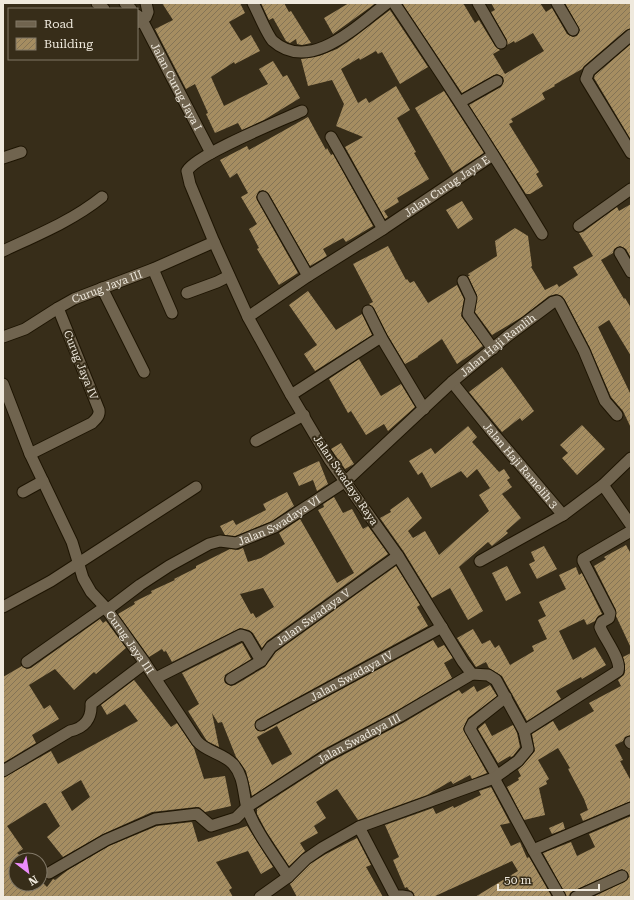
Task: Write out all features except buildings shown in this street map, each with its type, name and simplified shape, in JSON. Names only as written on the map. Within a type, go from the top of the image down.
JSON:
[{"type":"street","points":[[139,19],[146,17],[148,12],[146,3]]},
{"type":"street","points":[[253,3],[272,40],[285,49],[296,53],[317,50],[340,39],[387,3]]},
{"type":"street","name":"Jalan Curug Jaya E","points":[[248,317],[493,155],[460,102],[394,3]]},
{"type":"street","points":[[478,3],[501,43]]},
{"type":"street","points":[[557,3],[573,30]]},
{"type":"street","name":"Jalan Curug Jaya I","points":[[139,19],[210,153]]},
{"type":"street","points":[[631,35],[589,71],[586,79],[631,153]]},
{"type":"street","points":[[460,102],[497,81]]},
{"type":"street","points":[[210,153],[302,111]]},
{"type":"street","points":[[331,137],[383,229]]},
{"type":"street","points":[[3,158],[21,152]]},
{"type":"street","name":"Jalan Swadaya Raya","points":[[210,153],[187,171],[190,184],[248,317],[291,395],[329,459],[398,556],[463,662],[472,674]]},
{"type":"street","points":[[493,155],[542,234]]},
{"type":"street","points":[[579,226],[631,189]]},
{"type":"street","points":[[3,251],[72,218],[86,210],[102,197]]},
{"type":"street","points":[[264,197],[308,276]]},
{"type":"street","name":"Curug Jaya III","points":[[3,336],[25,329],[58,308],[102,288],[214,242]]},
{"type":"street","points":[[620,253],[631,272]]},
{"type":"street","points":[[153,268],[172,313]]},
{"type":"street","points":[[188,293],[229,276]]},
{"type":"street","points":[[463,281],[471,298],[468,314],[493,349]]},
{"type":"street","points":[[102,288],[144,372]]},
{"type":"street","name":"Jalan Haji Ramlih","points":[[346,481],[452,382],[509,335],[553,302],[557,301],[584,352],[605,401],[617,415]]},
{"type":"street","name":"Curug Jaya IV","points":[[30,454],[92,423],[100,414],[100,410],[58,308]]},
{"type":"street","points":[[368,310],[381,337],[424,409]]},
{"type":"street","points":[[291,395],[381,337]]},
{"type":"street","name":"Jalan Haji Ramelih 3","points":[[452,382],[498,439],[563,515],[602,485],[631,458]]},
{"type":"street","name":"Curug Jaya III","points":[[4,390],[30,454],[72,542],[83,578],[91,592],[106,608],[156,678],[201,746],[224,756],[233,764],[242,783],[247,807],[258,830],[288,877]]},
{"type":"street","points":[[256,441],[304,416]]},
{"type":"street","points":[[23,492],[43,481]]},
{"type":"street","name":"Jalan Swadaya VI","points":[[27,662],[169,566],[209,544],[220,541],[236,543],[275,527],[346,481]]},
{"type":"street","points":[[602,485],[631,525]]},
{"type":"street","points":[[3,607],[50,581],[196,487]]},
{"type":"street","points":[[480,561],[563,515]]},
{"type":"street","points":[[524,731],[618,671],[619,668],[617,660],[600,627],[602,622],[609,618],[610,613],[583,562],[583,559],[631,531]]},
{"type":"street","name":"Jalan Swadaya V","points":[[231,679],[261,661],[271,647],[398,556]]},
{"type":"street","name":"Jalan Swadaya IV","points":[[261,725],[442,627]]},
{"type":"street","points":[[156,678],[241,634],[246,637],[261,661]]},
{"type":"street","points":[[3,771],[70,731],[79,729],[86,722],[92,712],[91,704],[145,663]]},
{"type":"street","points":[[260,897],[288,877],[306,859],[359,827],[495,777],[518,761],[526,752],[528,745],[524,731],[496,680],[492,677],[472,674]]},
{"type":"street","name":"Jalan Swadaya III","points":[[49,873],[106,840],[156,819],[197,814],[211,826],[236,818],[247,807],[326,756],[399,717],[472,674]]},
{"type":"street","points":[[506,697],[473,723],[470,730],[533,850],[560,897]]},
{"type":"street","points":[[533,850],[631,808]]},
{"type":"street","points":[[359,827],[394,894],[397,896],[408,897]]},
{"type":"street","points":[[576,897],[622,876]]}]
